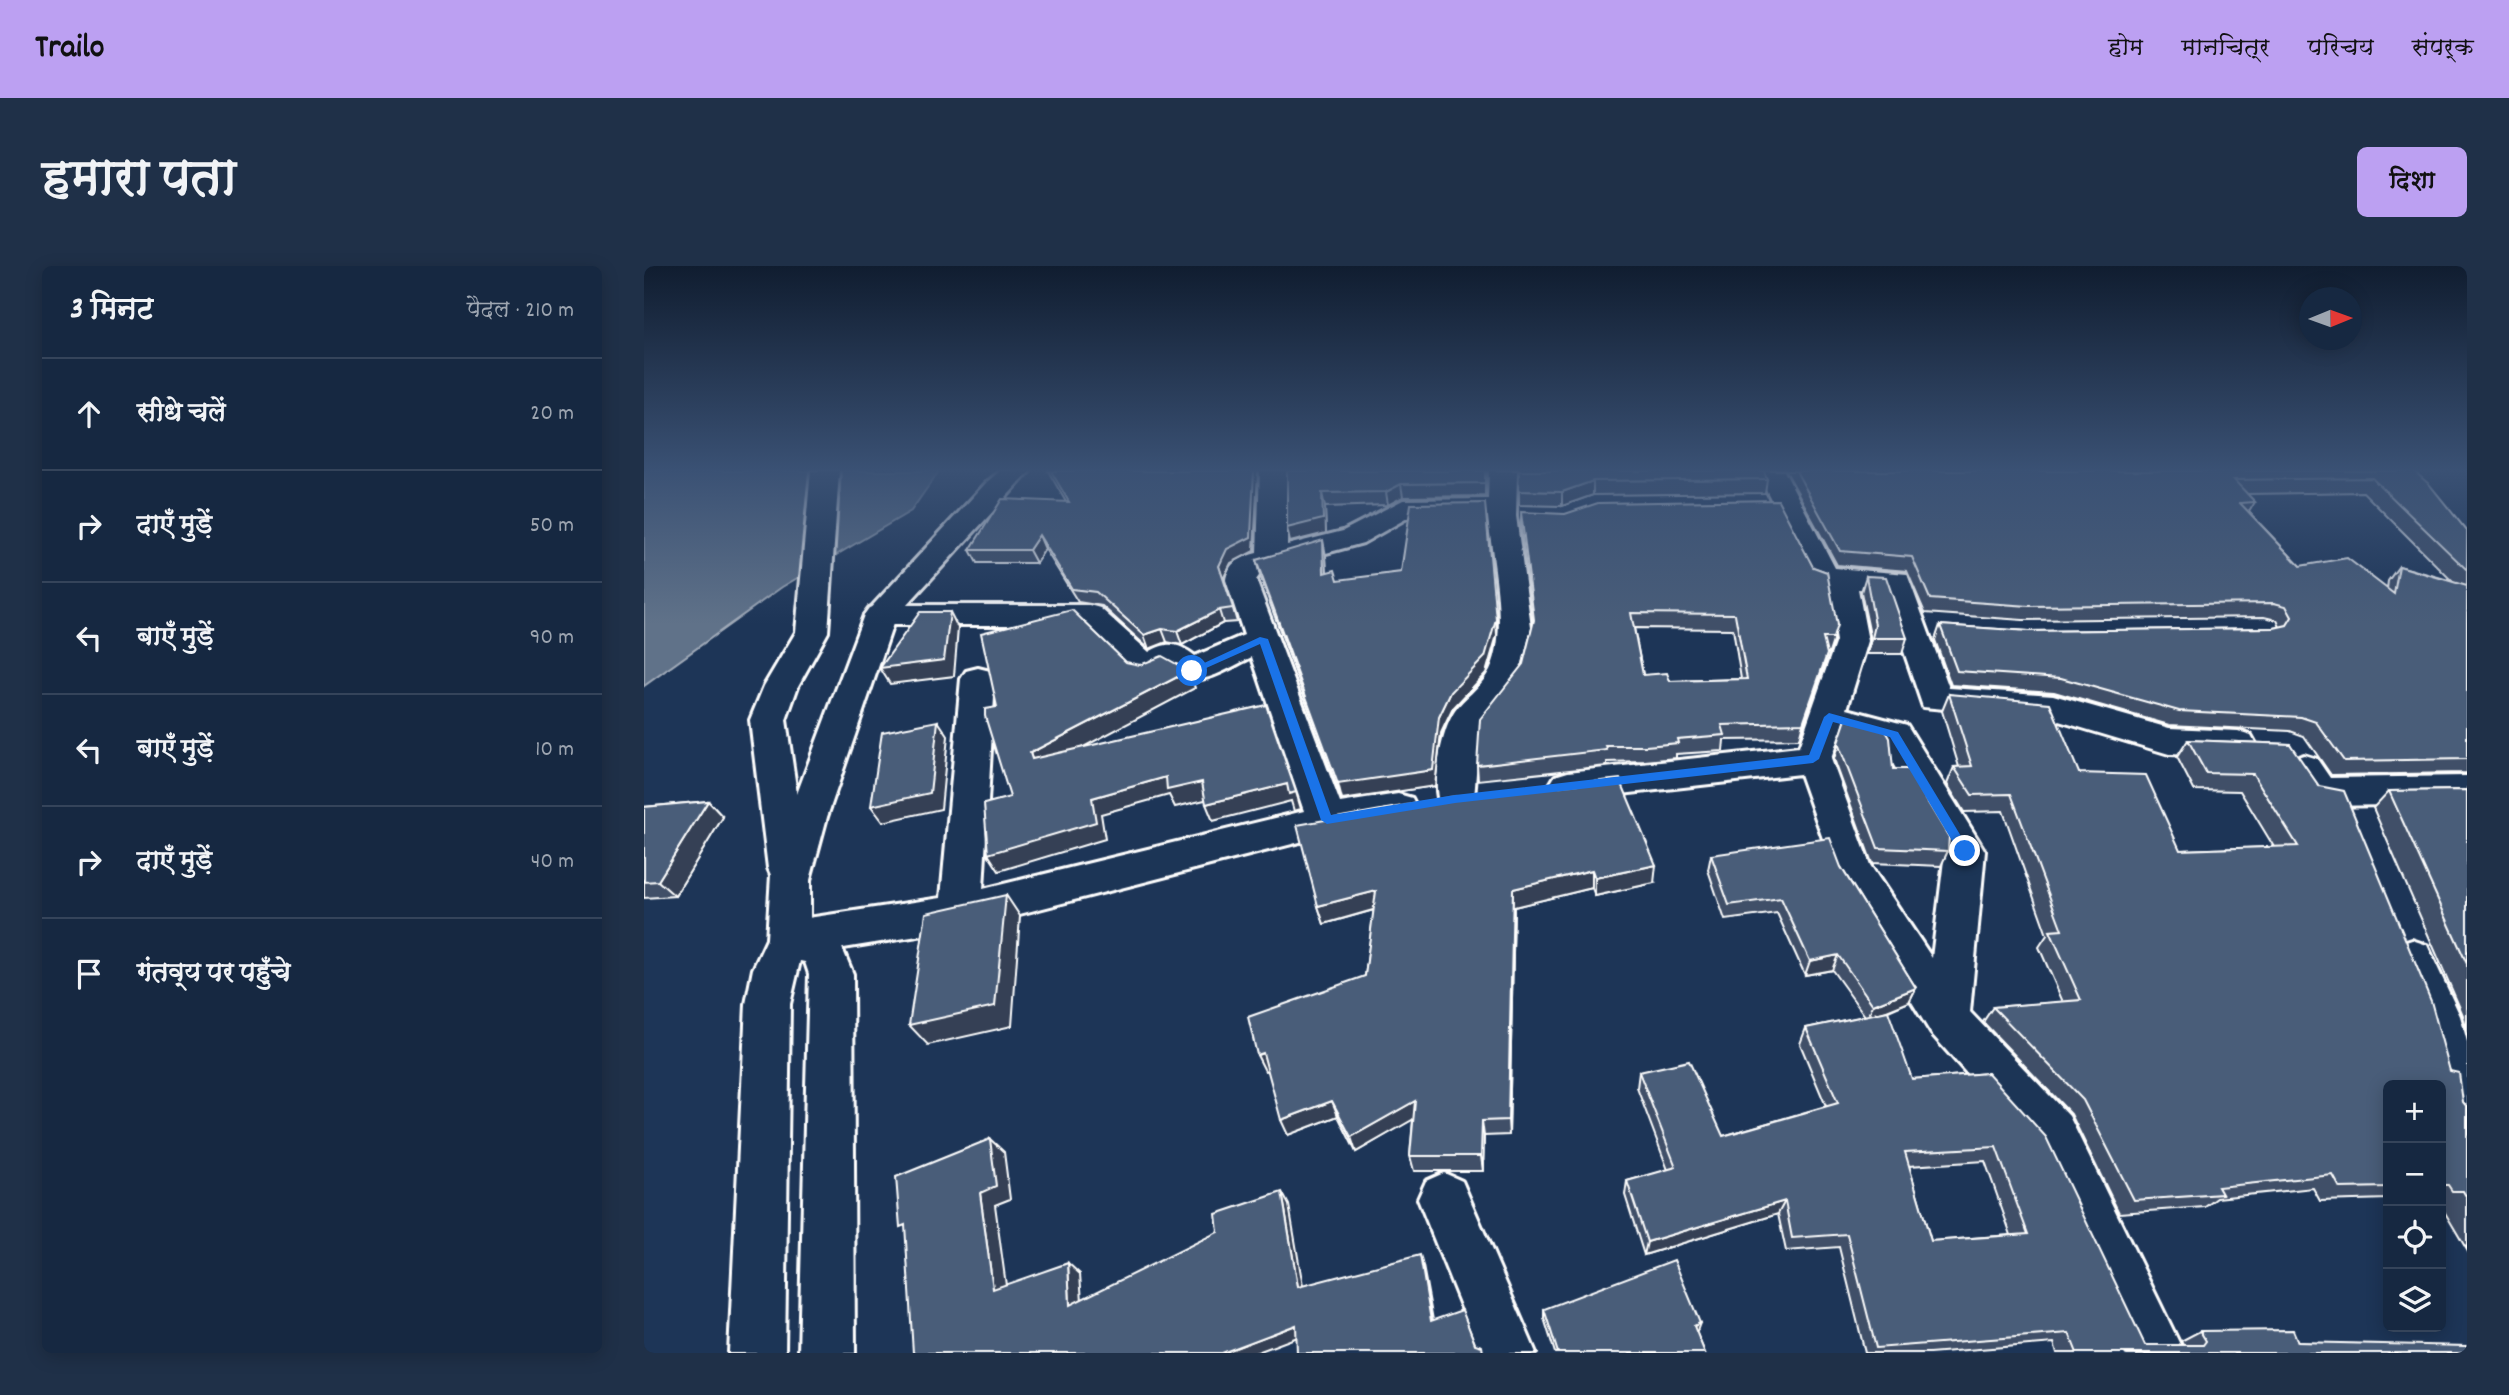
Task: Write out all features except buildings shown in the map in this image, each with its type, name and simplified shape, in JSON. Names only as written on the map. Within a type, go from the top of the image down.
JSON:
[{"type":"street","points":[[757,1353],[768,1004],[775,969],[788,939],[790,880],[768,720],[781,686],[812,632],[821,522]]},
{"type":"street","points":[[790,880],[808,817],[880,615],[966,522]]},
{"type":"street","points":[[1272,558],[1273,522]]},
{"type":"street","points":[[1327,820],[1241,580],[1242,572],[1252,564],[1353,537],[1380,522]]},
{"type":"street","points":[[1455,799],[1461,734],[1468,719],[1504,678],[1516,635],[1510,522]]},
{"type":"street","points":[[1784,522],[1823,574],[1840,579],[1896,581],[1935,699],[2053,707],[2169,741],[2288,747],[2320,792],[2352,810],[2467,790]]},
{"type":"street","points":[[1840,579],[1852,641],[1813,759],[1852,870],[1947,1019],[2052,1133],[2156,1353]]},
{"type":"street","points":[[880,615],[1089,615],[1146,669],[1171,654],[1192,671],[1264,639]]},
{"type":"street","points":[[1911,625],[1948,628]]},
{"type":"street","points":[[961,912],[978,679]]},
{"type":"street","points":[[1829,717],[1894,734],[1965,851],[1947,1019]]},
{"type":"street","points":[[1538,790],[1813,759]]},
{"type":"street","points":[[788,939],[961,912],[1327,820],[1497,794]]},
{"type":"street","points":[[2394,916],[2437,1016],[2458,1095],[2467,1110]]},
{"type":"street","points":[[788,939],[822,949],[831,974],[827,1353]]},
{"type":"street","points":[[1444,1199],[1508,1353]]},
{"type":"water","points":[[644,522],[893,522],[782,587],[644,686]]},
{"type":"route","points":[[1192,671],[1264,639],[1327,820],[1455,799],[1813,759],[1829,717],[1894,734],[1965,851]]}]
